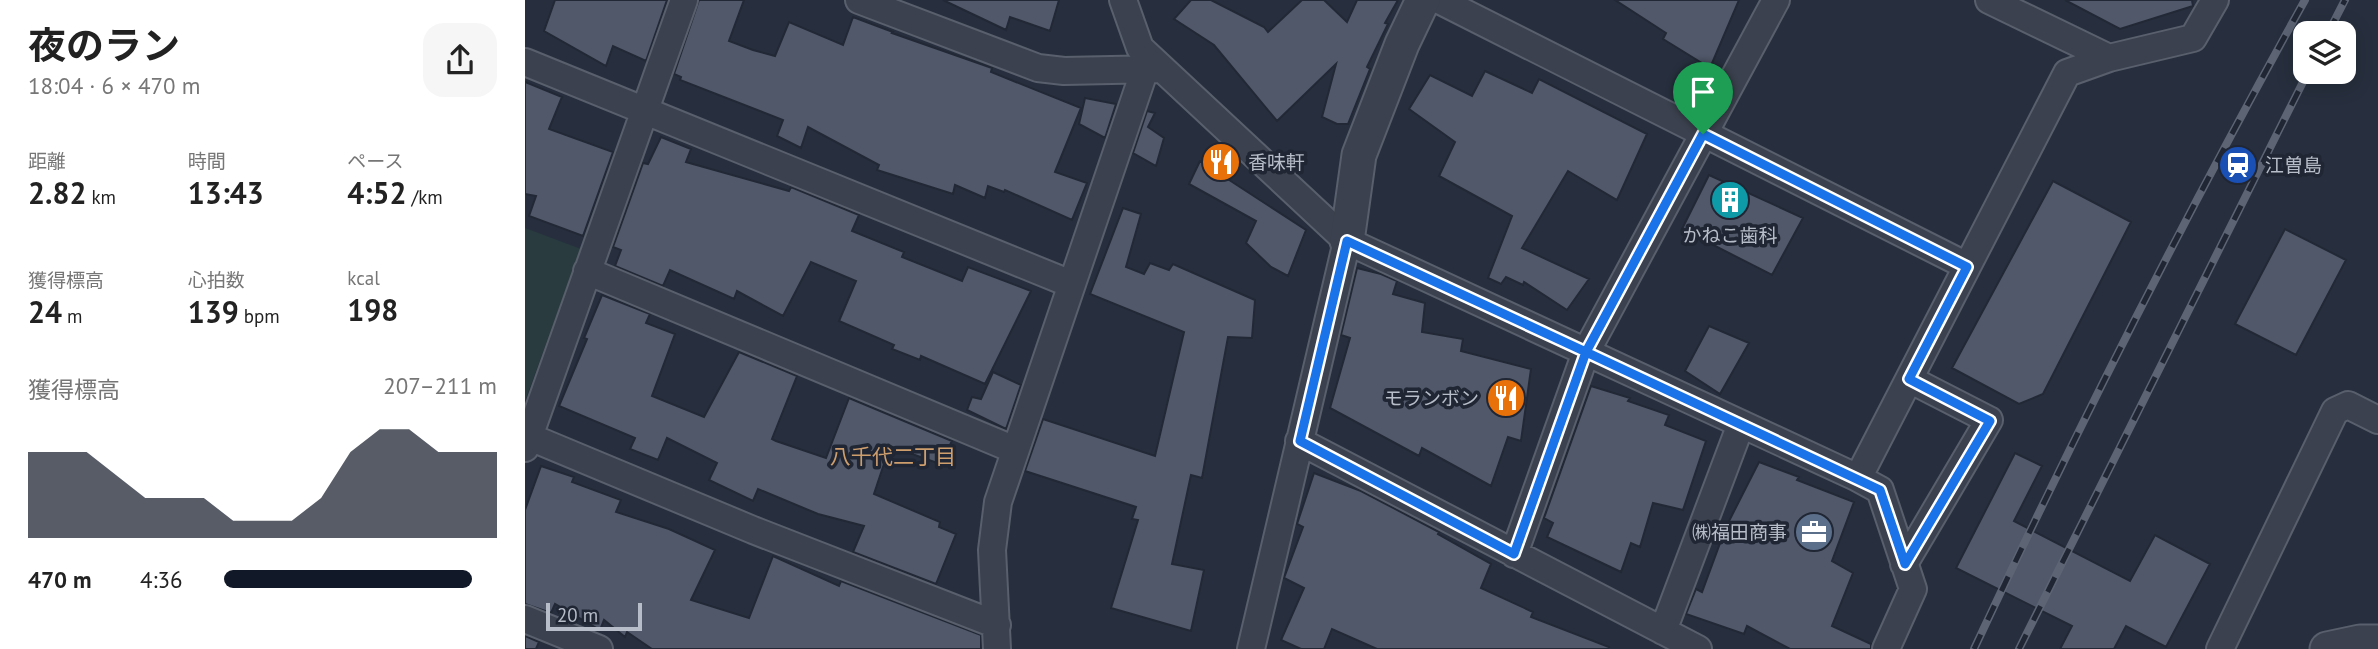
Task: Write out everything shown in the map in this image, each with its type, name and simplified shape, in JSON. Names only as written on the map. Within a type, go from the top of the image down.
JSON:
[{"type":"street","points":[[684,0],[526,440],[753,530],[997,637],[992,550],[998,502],[1071,284],[1154,69]]},
{"type":"street","points":[[859,0],[1038,68],[1064,71],[1154,69]]},
{"type":"street","points":[[1123,0],[1140,48],[1154,69],[1347,241],[1880,490],[1913,589],[1886,649]]},
{"type":"street","points":[[1251,649],[1347,241],[1359,155],[1402,44],[1423,0]]},
{"type":"street","points":[[1439,0],[1967,267]]},
{"type":"street","points":[[1514,554],[1586,352],[1776,0]]},
{"type":"street","points":[[1989,0],[2109,58]]},
{"type":"street","points":[[1858,478],[2067,73],[2109,58],[2193,38],[2215,0]]},
{"type":"street","points":[[525,62],[1071,284]]},
{"type":"street","points":[[587,271],[1015,450]]},
{"type":"street","points":[[1905,564],[1990,421],[1909,379]]},
{"type":"street","points":[[2220,649],[2335,411],[2348,405],[2378,420]]},
{"type":"street","points":[[1663,631],[1741,424]]},
{"type":"street","points":[[1300,441],[1698,649]]},
{"type":"street","points":[[525,619],[599,649]]},
{"type":"street","points":[[2327,649],[2360,642],[2378,642]]},
{"type":"shaded area","points":[[525,228],[581,249],[525,401]]},
{"type":"building","points":[[555,0],[667,0],[646,61],[613,46],[606,66],[544,31]]},
{"type":"building","points":[[699,0],[744,0],[729,41],[753,50],[775,56],[789,22],[843,45],[853,17],[992,68],[991,72],[1081,108],[1055,172],[1087,183],[1072,220],[1005,190],[1004,192],[988,186],[985,198],[955,185],[953,194],[877,170],[879,165],[808,127],[801,148],[777,136],[783,120],[680,80],[681,77],[674,74]]},
{"type":"building","points":[[943,0],[1059,0],[1050,31],[1010,17],[1006,30]]},
{"type":"building","points":[[1191,0],[1211,0],[1264,27],[1268,32],[1302,0],[1324,0],[1347,22],[1357,0],[1398,0],[1385,23],[1388,24],[1367,67],[1370,69],[1348,124],[1337,124],[1322,117],[1336,64],[1277,121],[1214,45],[1174,19]]},
{"type":"building","points":[[1615,0],[1739,0],[1710,68],[1663,39],[1666,33]]},
{"type":"building","points":[[2065,0],[2192,0],[2193,6],[2120,29]]},
{"type":"building","points":[[1485,71],[1532,93],[1539,79],[1647,134],[1617,200],[1568,171],[1522,248],[1589,279],[1567,310],[1524,282],[1523,285],[1506,277],[1501,284],[1488,278],[1512,216],[1439,176],[1455,142],[1409,109],[1430,75],[1472,96]]},
{"type":"building","points":[[525,82],[562,97],[549,129],[613,152],[583,236],[529,216],[536,196],[525,194]]},
{"type":"building","points":[[1085,98],[1116,104],[1105,138],[1079,124]]},
{"type":"building","points":[[1147,111],[1155,113],[1148,127],[1164,138],[1156,166],[1133,153]]},
{"type":"building","points":[[661,137],[691,149],[686,162],[789,191],[791,187],[859,215],[852,231],[904,252],[902,257],[962,281],[968,267],[1031,291],[985,384],[921,356],[920,360],[892,349],[894,345],[839,321],[856,281],[811,262],[783,316],[737,291],[734,299],[670,270],[663,286],[615,266],[621,250],[613,247],[643,163],[648,164]]},
{"type":"building","points":[[1200,161],[1306,230],[1288,276],[1271,267],[1246,243],[1256,221],[1189,184]]},
{"type":"building","name":"かねこ歯科","points":[[1709,175],[1803,218],[1772,275],[1682,229]]},
{"type":"building","points":[[2053,181],[2131,222],[2043,394],[2019,404],[1952,368]]},
{"type":"building","points":[[1123,208],[1141,214],[1126,267],[1144,274],[1150,263],[1169,270],[1173,264],[1255,300],[1252,338],[1228,337],[1202,478],[1191,475],[1172,564],[1204,570],[1191,631],[1111,608],[1138,520],[1132,519],[1136,507],[1025,471],[1043,419],[1155,456],[1184,332],[1090,294]]},
{"type":"building","points":[[2285,229],[2346,260],[2296,355],[2235,324]]},
{"type":"building","points":[[1357,268],[1397,281],[1393,294],[1425,303],[1422,332],[1463,339],[1461,351],[1531,369],[1521,441],[1508,437],[1491,486],[1422,448],[1419,456],[1330,408],[1350,338],[1341,335]]},
{"type":"building","points":[[602,295],[650,314],[646,323],[675,334],[652,396],[704,417],[739,352],[797,376],[772,439],[776,441],[826,458],[849,398],[952,441],[940,464],[890,446],[874,494],[940,522],[939,527],[956,534],[936,584],[853,552],[864,526],[818,514],[758,489],[753,501],[709,480],[717,463],[667,438],[658,460],[630,449],[635,438],[559,406]]},
{"type":"building","points":[[1709,326],[1749,343],[1720,394],[1685,371]]},
{"type":"building","points":[[993,372],[1021,385],[1006,429],[967,410],[972,397],[981,399]]},
{"type":"building","points":[[1591,386],[1630,398],[1628,401],[1669,415],[1665,425],[1706,441],[1683,510],[1653,503],[1640,547],[1631,543],[1621,572],[1547,537],[1553,523],[1544,518]]},
{"type":"building","points":[[2015,453],[2042,466],[2014,521],[2130,581],[2155,535],[2210,564],[2166,647],[2126,626],[2114,649],[2060,649],[2072,626],[1956,568]]},
{"type":"building","points":[[1759,462],[1854,502],[1832,561],[1853,573],[1832,626],[1871,644],[1871,649],[1790,649],[1747,626],[1744,634],[1686,614],[1696,589],[1702,592],[1726,527]]},
{"type":"building","points":[[541,466],[574,477],[572,482],[621,500],[616,512],[669,529],[715,550],[691,600],[749,618],[773,556],[839,586],[841,581],[981,635],[981,649],[652,649],[627,632],[625,637],[604,620],[600,630],[555,604],[551,613],[525,604],[525,510]]},
{"type":"building","points":[[1314,473],[1361,491],[1439,532],[1438,534],[1491,564],[1481,588],[1533,612],[1531,617],[1609,647],[1608,649],[1377,649],[1332,629],[1324,649],[1301,649],[1281,640],[1304,588],[1284,578],[1303,527],[1297,524]]},
{"type":"building","points":[[525,636],[539,642],[536,649],[525,649]]},
{"type":"railway","points":[[1974,649],[2134,322],[2305,0]]},
{"type":"railway","points":[[2334,21],[2345,0]]},
{"type":"railway","points":[[2019,649],[2302,84]]},
{"type":"place","name":"香味軒","points":[[1221,162]]},
{"type":"place","name":"江曽島","points":[[2238,165]]},
{"type":"place","name":"かねこ歯科","points":[[1730,200]]},
{"type":"place","name":"モランボン","points":[[1506,398]]},
{"type":"place","name":"㈱福田商事","points":[[1814,532]]},
{"type":"district","name":"八千代二丁目","points":[[893,456]]},
{"type":"route","points":[[1703,134],[1586,352],[1347,241],[1300,441],[1514,554],[1586,352],[1880,490],[1905,564],[1990,421],[1909,379],[1967,267],[1703,134]]}]
